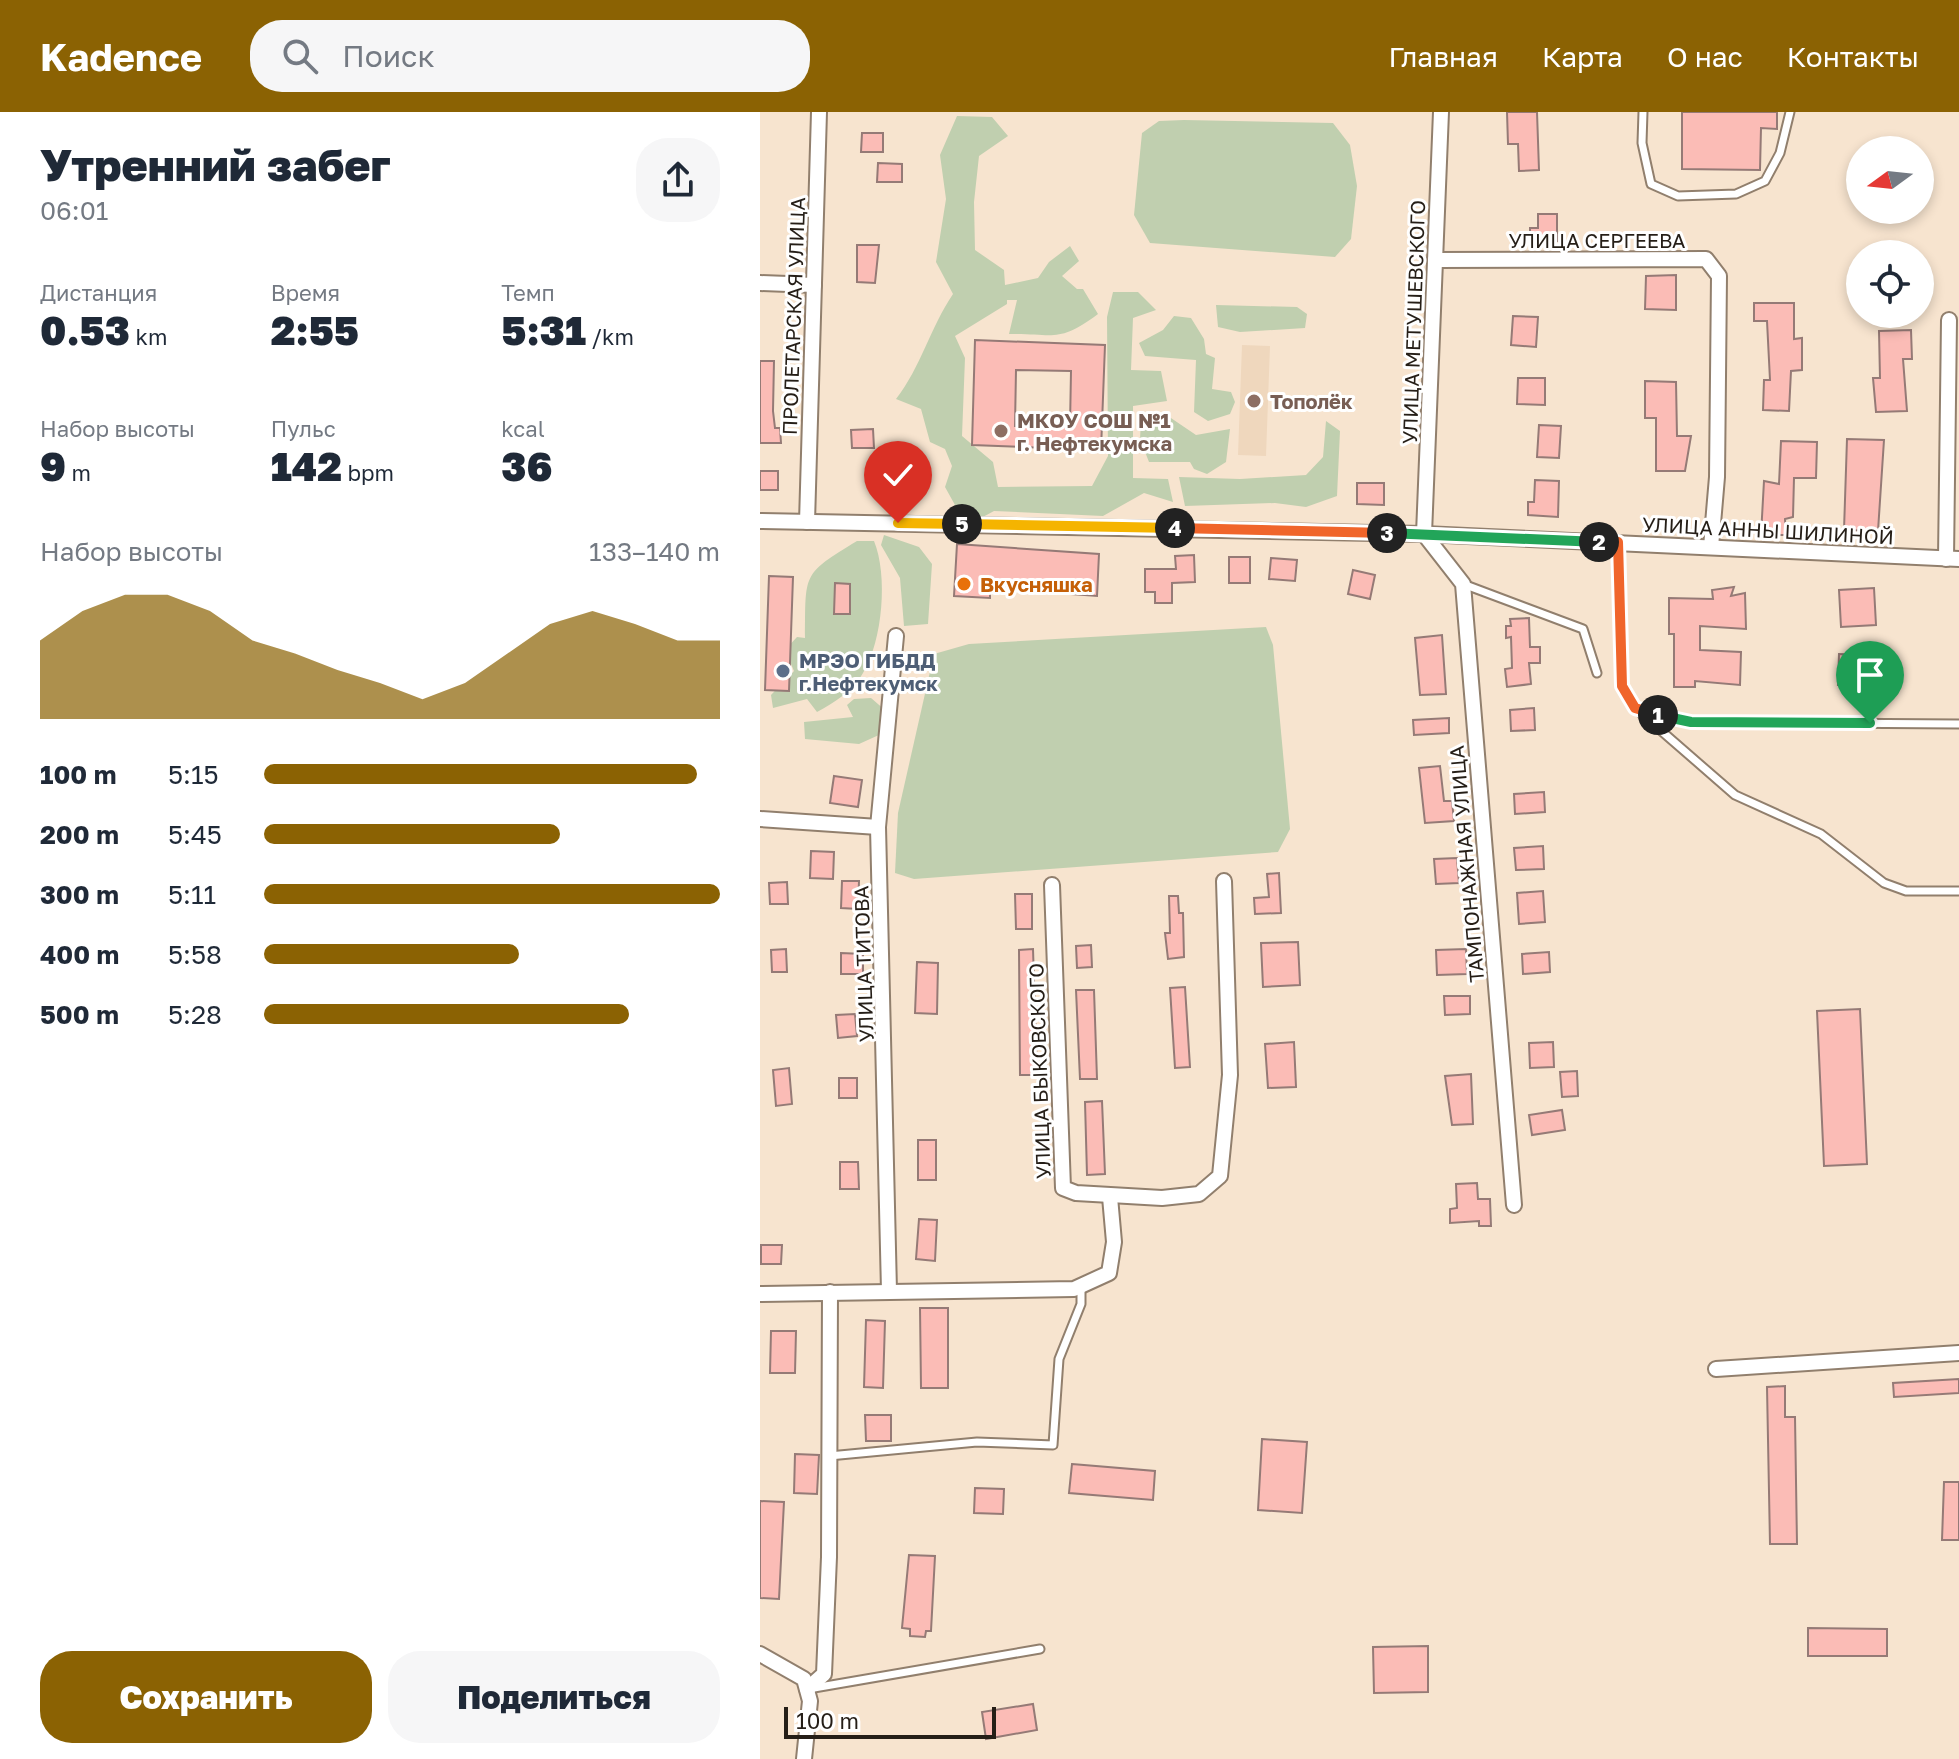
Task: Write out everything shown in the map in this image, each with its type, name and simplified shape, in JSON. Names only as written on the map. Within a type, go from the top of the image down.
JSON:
[{"type":"street","name":"ПРОЛЕТАРСКАЯ УЛИЦА","points":[[807,522],[819,112]]},
{"type":"street","name":"УЛИЦА МЕТУШЕВСКОГО","points":[[1424,534],[1441,112]]},
{"type":"street","name":"УЛИЦА СЕРГЕЕВА","points":[[1435,260],[1706,259],[1719,276],[1717,477],[1711,547]]},
{"type":"street","points":[[760,283],[814,285]]},
{"type":"street","points":[[1949,320],[1952,559]]},
{"type":"street","name":"УЛИЦА АННЫ ШИЛИНОЙ","points":[[760,521],[1424,534],[1952,559]]},
{"type":"street","points":[[1424,534],[1463,584]]},
{"type":"street","name":"ТАМПОНАЖНАЯ УЛИЦА","points":[[1463,584],[1514,1205]]},
{"type":"street","name":"УЛИЦА ТИТОВА","points":[[889,1291],[878,827],[896,636]]},
{"type":"street","points":[[760,819],[878,827]]},
{"type":"street","points":[[760,1294],[1077,1287],[1109,1273],[1114,1242],[1110,1197],[1162,1198],[1199,1194],[1220,1176],[1230,1075],[1224,881]]},
{"type":"street","name":"УЛИЦА БЫКОВСКОГО","points":[[1052,885],[1063,1188],[1076,1193],[1110,1197]]},
{"type":"street","points":[[808,1695],[824,1674],[830,1292]]},
{"type":"street","points":[[1716,1369],[1959,1353]]},
{"type":"street","points":[[760,1654],[804,1679],[808,1695],[804,1759]]},
{"type":"lane","points":[[1643,112],[1642,143],[1651,184],[1678,196],[1736,194],[1765,181],[1780,153],[1790,112]]},
{"type":"lane","points":[[1618,542],[1622,686],[1635,708],[1735,795],[1821,834],[1884,883],[1906,891],[1959,891]]},
{"type":"lane","points":[[1463,584],[1583,629],[1597,673]]},
{"type":"lane","points":[[1635,708],[1691,722],[1959,724]]},
{"type":"lane","points":[[829,1456],[977,1442],[1053,1445],[1059,1359],[1081,1304],[1077,1287]]},
{"type":"lane","points":[[808,1695],[1040,1649]]},
{"type":"shaded area","name":"Тополёк","points":[[1242,345],[1270,346],[1266,456],[1238,455]]},
{"type":"green space","points":[[957,116],[992,117],[1008,136],[979,156],[974,202],[975,250],[1004,270],[1005,285],[1038,278],[1049,262],[1070,246],[1079,261],[1062,276],[1077,289],[1083,289],[1098,314],[1064,333],[1009,334],[1017,300],[1007,300],[1007,304],[955,336],[965,358],[962,436],[993,462],[998,487],[1092,486],[1108,456],[1107,317],[1113,292],[1138,292],[1156,310],[1133,318],[1131,370],[1161,371],[1167,401],[1133,406],[1133,478],[1168,479],[1173,502],[1144,493],[1103,516],[994,511],[981,518],[945,514],[955,505],[945,487],[952,466],[945,449],[930,442],[921,409],[896,399],[953,294],[936,262],[946,199],[940,155]]},
{"type":"green space","points":[[1159,121],[1333,123],[1350,145],[1357,186],[1351,239],[1335,257],[1150,243],[1134,215],[1142,133]]},
{"type":"green space","points":[[1216,305],[1297,307],[1307,314],[1305,328],[1240,332],[1218,327]]},
{"type":"green space","points":[[1174,316],[1191,318],[1204,339],[1206,354],[1215,358],[1212,389],[1231,392],[1235,402],[1230,414],[1208,421],[1194,412],[1196,360],[1145,356],[1139,343],[1163,330]]},
{"type":"green space","points":[[1165,414],[1196,435],[1230,429],[1226,462],[1207,474],[1194,469],[1190,462],[1149,462],[1140,439],[1141,421]]},
{"type":"green space","points":[[1326,421],[1340,431],[1337,496],[1306,507],[1275,503],[1185,506],[1179,477],[1240,479],[1306,475],[1323,457]]},
{"type":"green space","points":[[884,535],[919,547],[932,564],[928,624],[904,626],[900,578],[881,545]]},
{"type":"green space","points":[[857,541],[874,541],[882,589],[879,626],[863,673],[849,691],[817,712],[807,699],[773,708],[771,695],[794,671],[785,650],[797,637],[805,638],[810,578],[825,561]]},
{"type":"green space","points":[[1266,627],[1273,645],[1290,829],[1278,852],[914,879],[895,873],[898,813],[934,654],[969,644]]},
{"type":"green space","points":[[871,698],[893,717],[890,730],[859,744],[805,739],[804,722],[853,717],[847,705],[854,699]]},
{"type":"building","points":[[1507,112],[1537,112],[1539,170],[1519,171],[1518,144],[1508,144]]},
{"type":"building","points":[[1682,112],[1777,112],[1777,129],[1761,128],[1760,170],[1682,169]]},
{"type":"building","points":[[862,133],[883,133],[883,152],[861,152]]},
{"type":"building","points":[[878,163],[902,164],[902,182],[877,182]]},
{"type":"building","points":[[1538,214],[1557,214],[1557,241],[1530,241],[1530,228],[1538,228]]},
{"type":"building","points":[[857,245],[879,245],[875,283],[857,282]]},
{"type":"building","points":[[1676,275],[1676,310],[1645,309],[1646,276]]},
{"type":"building","points":[[1754,303],[1794,303],[1794,339],[1802,338],[1802,370],[1791,371],[1789,411],[1763,410],[1764,380],[1770,380],[1767,321],[1754,321]]},
{"type":"building","points":[[1513,316],[1538,317],[1536,347],[1511,345]]},
{"type":"building","points":[[1911,330],[1912,359],[1903,359],[1907,411],[1876,412],[1873,378],[1880,378],[1879,331]]},
{"type":"building","points":[[975,340],[1105,345],[1101,450],[972,445]],"holes":[[[1016,370],[1071,371],[1070,426],[1015,426]]]},
{"type":"building","points":[[760,361],[774,361],[773,411],[775,428],[780,428],[781,443],[760,443]]},
{"type":"building","points":[[1518,378],[1545,378],[1545,405],[1517,404]]},
{"type":"building","points":[[1645,381],[1676,382],[1677,436],[1691,436],[1685,471],[1656,471],[1656,418],[1645,418]]},
{"type":"building","points":[[1539,425],[1561,426],[1559,458],[1537,457]]},
{"type":"building","points":[[873,429],[874,448],[852,448],[851,430]]},
{"type":"building","points":[[1847,439],[1884,440],[1878,531],[1844,530]]},
{"type":"building","points":[[1781,441],[1817,442],[1816,478],[1794,478],[1793,517],[1785,519],[1786,535],[1761,535],[1764,481],[1779,484]]},
{"type":"building","points":[[760,471],[778,471],[778,490],[760,490]]},
{"type":"building","points":[[1535,480],[1559,481],[1558,517],[1528,515],[1528,502],[1534,502]]},
{"type":"building","points":[[1357,483],[1384,483],[1384,505],[1357,504]]},
{"type":"building","points":[[957,544],[1099,554],[1097,596],[990,588],[990,598],[954,596]]},
{"type":"building","points":[[1194,555],[1195,582],[1172,583],[1172,603],[1155,603],[1155,592],[1145,592],[1145,569],[1176,569],[1175,556]]},
{"type":"building","points":[[1229,557],[1250,557],[1250,583],[1229,583]]},
{"type":"building","points":[[1271,558],[1297,560],[1295,581],[1269,579]]},
{"type":"building","points":[[1353,570],[1375,575],[1370,599],[1348,594]]},
{"type":"building","points":[[769,576],[793,577],[789,691],[765,690]]},
{"type":"building","points":[[835,583],[850,584],[850,614],[834,614]]},
{"type":"building","points":[[1734,587],[1731,596],[1745,593],[1746,629],[1700,626],[1700,650],[1741,652],[1740,685],[1695,681],[1695,687],[1674,687],[1674,634],[1669,634],[1669,598],[1713,599],[1712,590]]},
{"type":"building","points":[[1874,588],[1876,625],[1841,627],[1839,590]]},
{"type":"building","points":[[1529,618],[1530,647],[1540,647],[1540,663],[1529,663],[1531,684],[1507,687],[1505,669],[1512,668],[1511,637],[1506,638],[1506,626],[1511,626],[1510,619]]},
{"type":"building","points":[[1442,635],[1446,694],[1420,695],[1415,638]]},
{"type":"building","points":[[1839,654],[1866,655],[1865,686],[1838,685]]},
{"type":"building","points":[[1534,708],[1535,730],[1511,731],[1510,710]]},
{"type":"building","points":[[1449,718],[1449,733],[1414,735],[1413,720]]},
{"type":"building","points":[[1440,766],[1444,801],[1452,801],[1454,821],[1425,823],[1419,768]]},
{"type":"building","points":[[834,776],[862,780],[858,807],[830,803]]},
{"type":"building","points":[[1544,792],[1545,812],[1515,814],[1514,794]]},
{"type":"building","points":[[1543,846],[1544,869],[1516,870],[1514,848]]},
{"type":"building","points":[[811,851],[834,852],[833,879],[810,878]]},
{"type":"building","points":[[1457,858],[1459,883],[1436,884],[1434,859]]},
{"type":"building","points":[[1279,873],[1281,913],[1255,914],[1254,898],[1269,897],[1267,874]]},
{"type":"building","points":[[842,881],[859,881],[858,909],[841,908]]},
{"type":"building","points":[[787,882],[788,904],[770,904],[769,883]]},
{"type":"building","points":[[1543,891],[1545,922],[1519,924],[1517,893]]},
{"type":"building","points":[[1015,894],[1032,894],[1032,929],[1016,929]]},
{"type":"building","points":[[1169,896],[1178,896],[1179,913],[1183,913],[1184,957],[1168,959],[1165,933],[1170,933]]},
{"type":"building","points":[[1298,942],[1300,985],[1263,987],[1261,943]]},
{"type":"building","points":[[1091,945],[1092,967],[1077,968],[1076,946]]},
{"type":"building","points":[[786,949],[787,972],[772,972],[771,950]]},
{"type":"building","points":[[1033,949],[1037,1075],[1020,1075],[1019,950]]},
{"type":"building","points":[[1466,949],[1467,974],[1437,975],[1436,950]]},
{"type":"building","points":[[1549,952],[1550,972],[1523,974],[1522,954]]},
{"type":"building","points":[[841,953],[863,954],[863,974],[841,974]]},
{"type":"building","points":[[917,962],[938,963],[937,1014],[915,1013]]},
{"type":"building","points":[[1185,987],[1190,1067],[1175,1068],[1170,988]]},
{"type":"building","points":[[1076,990],[1094,990],[1097,1079],[1080,1079]]},
{"type":"building","points":[[1444,996],[1470,996],[1470,1014],[1445,1015]]},
{"type":"building","points":[[1860,1009],[1867,1164],[1824,1166],[1817,1011]]},
{"type":"building","points":[[855,1014],[857,1036],[838,1038],[836,1015]]},
{"type":"building","points":[[1294,1042],[1296,1087],[1268,1088],[1265,1044]]},
{"type":"building","points":[[1553,1042],[1554,1067],[1530,1068],[1529,1043]]},
{"type":"building","points":[[789,1068],[792,1104],[776,1106],[773,1070]]},
{"type":"building","points":[[1577,1071],[1578,1096],[1562,1097],[1560,1072]]},
{"type":"building","points":[[1471,1074],[1473,1124],[1452,1125],[1445,1076]]},
{"type":"building","points":[[839,1078],[857,1078],[857,1098],[839,1098]]},
{"type":"building","points":[[1102,1101],[1105,1174],[1087,1175],[1085,1102]]},
{"type":"building","points":[[1562,1110],[1565,1130],[1532,1135],[1529,1115]]},
{"type":"building","points":[[918,1140],[936,1140],[936,1180],[918,1180]]},
{"type":"building","points":[[840,1162],[858,1162],[859,1189],[840,1189]]},
{"type":"building","points":[[1477,1183],[1478,1199],[1490,1199],[1491,1226],[1479,1226],[1479,1221],[1450,1223],[1450,1209],[1457,1208],[1456,1184]]},
{"type":"building","points":[[919,1219],[937,1220],[935,1261],[916,1259]]},
{"type":"building","points":[[761,1245],[782,1245],[781,1264],[761,1264]]},
{"type":"building","points":[[920,1308],[948,1308],[948,1388],[921,1388]]},
{"type":"building","points":[[866,1320],[885,1321],[883,1388],[864,1387]]},
{"type":"building","points":[[771,1331],[796,1331],[795,1373],[770,1373]]},
{"type":"building","points":[[1959,1379],[1959,1393],[1894,1397],[1893,1383]]},
{"type":"building","points":[[1785,1386],[1785,1417],[1795,1417],[1797,1544],[1770,1544],[1767,1387]]},
{"type":"building","points":[[865,1415],[891,1415],[891,1441],[866,1441]]},
{"type":"building","points":[[1262,1439],[1307,1442],[1302,1513],[1258,1510]]},
{"type":"building","points":[[795,1454],[819,1455],[817,1494],[794,1493]]},
{"type":"building","points":[[1072,1464],[1155,1471],[1153,1500],[1069,1493]]},
{"type":"building","points":[[1944,1482],[1959,1482],[1959,1540],[1942,1540]]},
{"type":"building","points":[[975,1488],[1004,1489],[1003,1514],[974,1513]]},
{"type":"building","points":[[760,1501],[784,1502],[779,1599],[760,1598]]},
{"type":"building","points":[[909,1555],[935,1556],[931,1631],[926,1631],[925,1637],[910,1636],[910,1629],[902,1628]]},
{"type":"building","points":[[1808,1628],[1887,1629],[1887,1656],[1808,1656]]},
{"type":"building","points":[[1428,1646],[1428,1692],[1374,1693],[1373,1647]]},
{"type":"building","points":[[1033,1704],[1037,1730],[986,1739],[982,1712]]},
{"type":"place","name":"Тополёк","points":[[1254,401]]},
{"type":"place","name":"МКОУ СОШ №1 г. Нефтекумска","points":[[1001,431]]},
{"type":"place","name":"Вкусняшка","points":[[964,584]]},
{"type":"place","name":"МРЭО ГИБДД г.Нефтекумск","points":[[783,671]]},
{"type":"route","points":[[898,523],[1424,534],[1618,542],[1622,686],[1635,708],[1691,722],[1870,723]]}]
